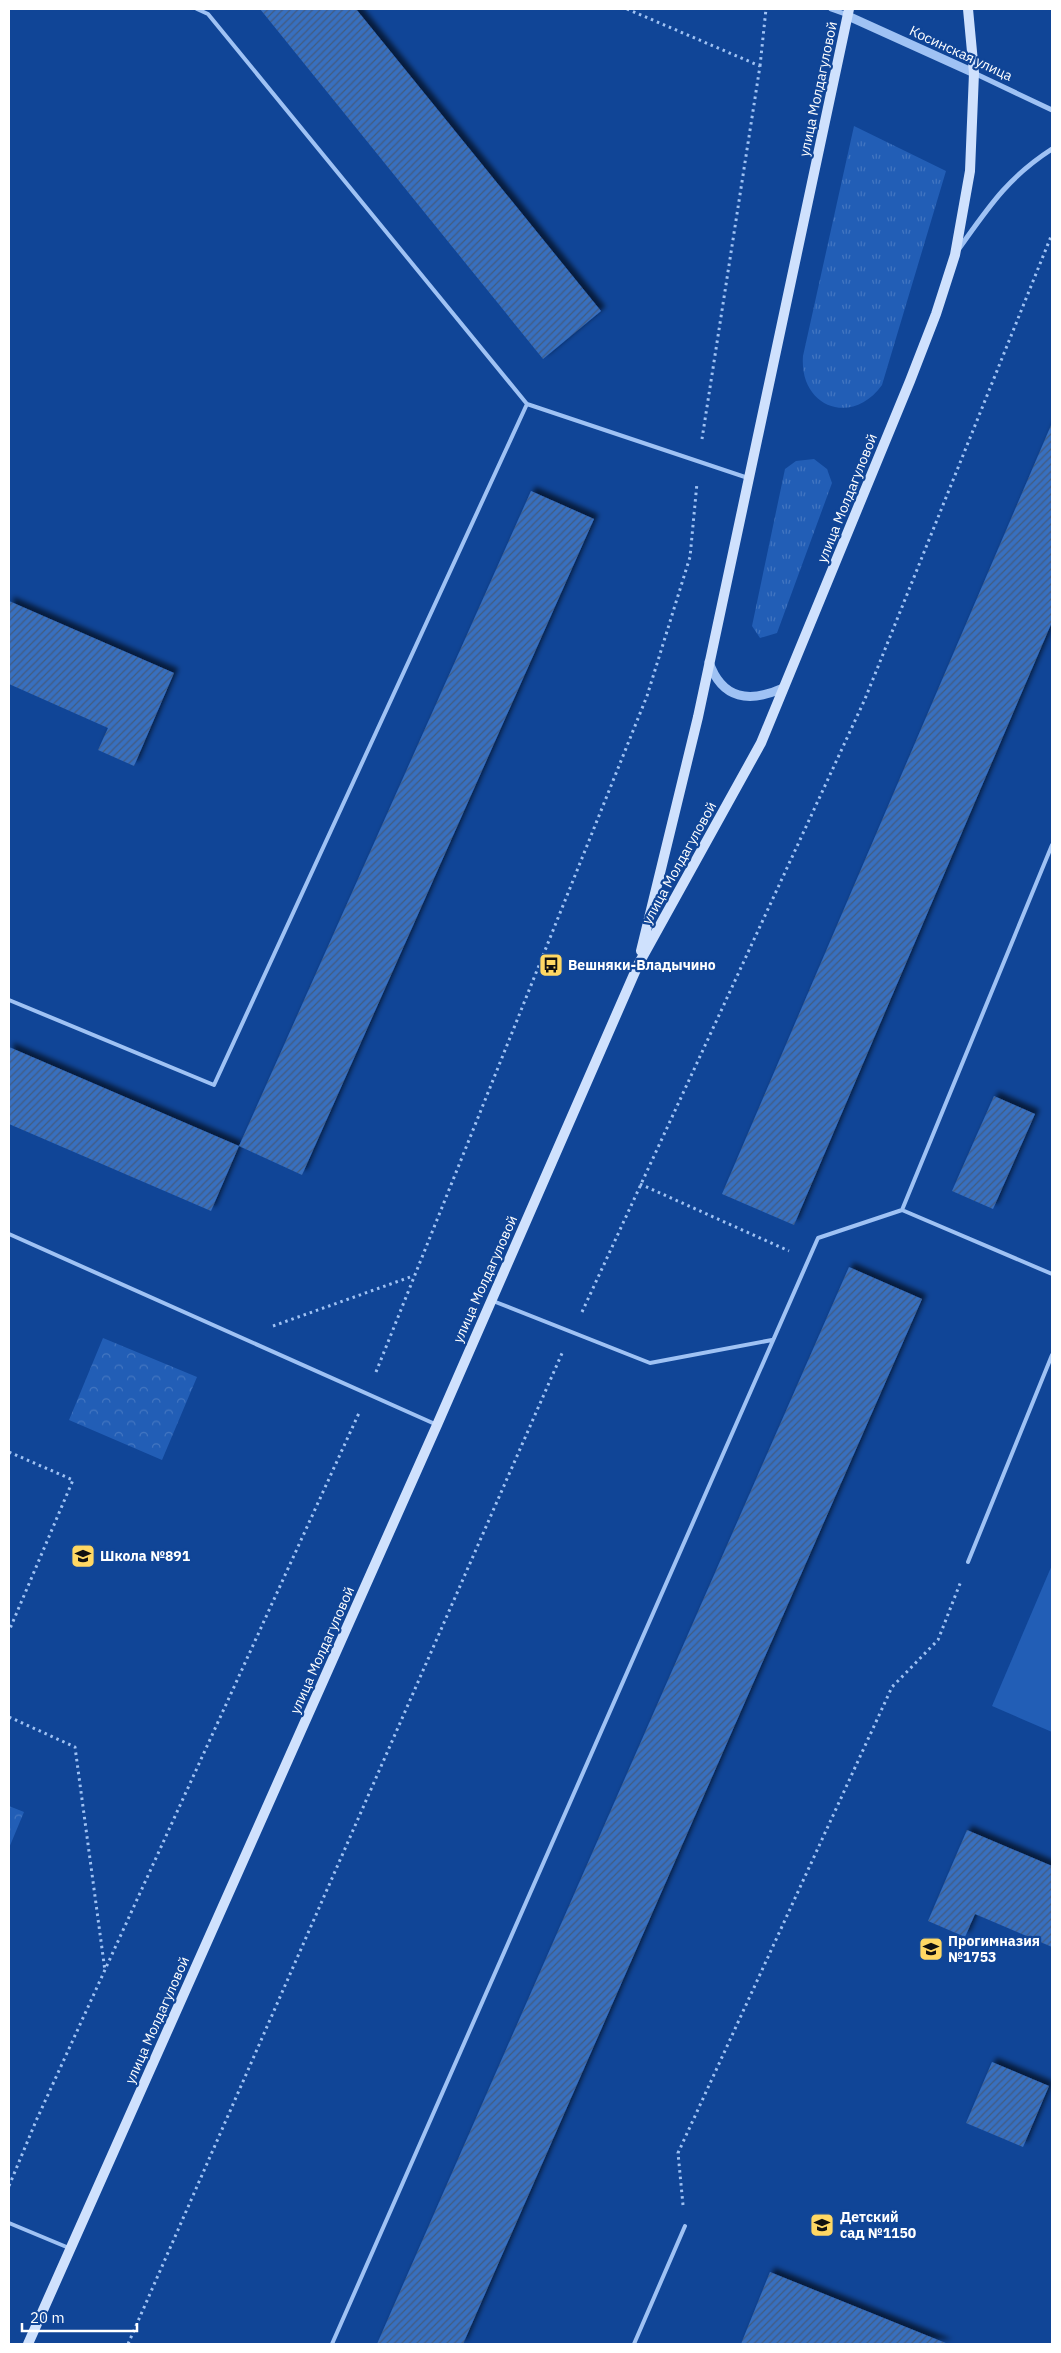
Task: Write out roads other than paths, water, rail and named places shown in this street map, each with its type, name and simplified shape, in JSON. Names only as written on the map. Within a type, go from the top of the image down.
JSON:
[{"type":"main road","name":"улица Молдагуловой","points":[[28,2344],[438,1425],[638,965],[761,743],[910,382],[936,314],[955,255],[970,171],[974,73],[968,9]]},
{"type":"main road","name":"улица Молдагуловой","points":[[638,965],[698,717],[849,12]]},
{"type":"street","name":"Косинская улица","points":[[832,9],[849,12],[1052,110]]},
{"type":"street","points":[[955,255],[1005,187],[1036,160],[1052,149]]},
{"type":"street","points":[[709,659],[714,676],[724,687],[740,696],[760,697],[783,688]]},
{"type":"lane","points":[[197,9],[208,14],[527,404],[748,479]]},
{"type":"lane","points":[[9,1000],[214,1085],[527,404]]},
{"type":"lane","points":[[902,1210],[1052,845]]},
{"type":"lane","points":[[332,2344],[818,1238],[902,1210],[1052,1274]]},
{"type":"lane","points":[[9,1234],[438,1425]]},
{"type":"lane","points":[[491,1301],[650,1363],[772,1340]]},
{"type":"lane","points":[[968,1562],[1052,1355]]},
{"type":"lane","points":[[9,2223],[71,2249]]},
{"type":"lane","points":[[634,2344],[685,2226]]},
{"type":"place","name":"Вешняки-Владычино","points":[[551,965]]},
{"type":"place","name":"Школа №891","points":[[83,1556]]},
{"type":"place","name":"Прогимназия №1753","points":[[931,1949]]},
{"type":"place","name":"Детский сад №1150","points":[[822,2225]]}]
